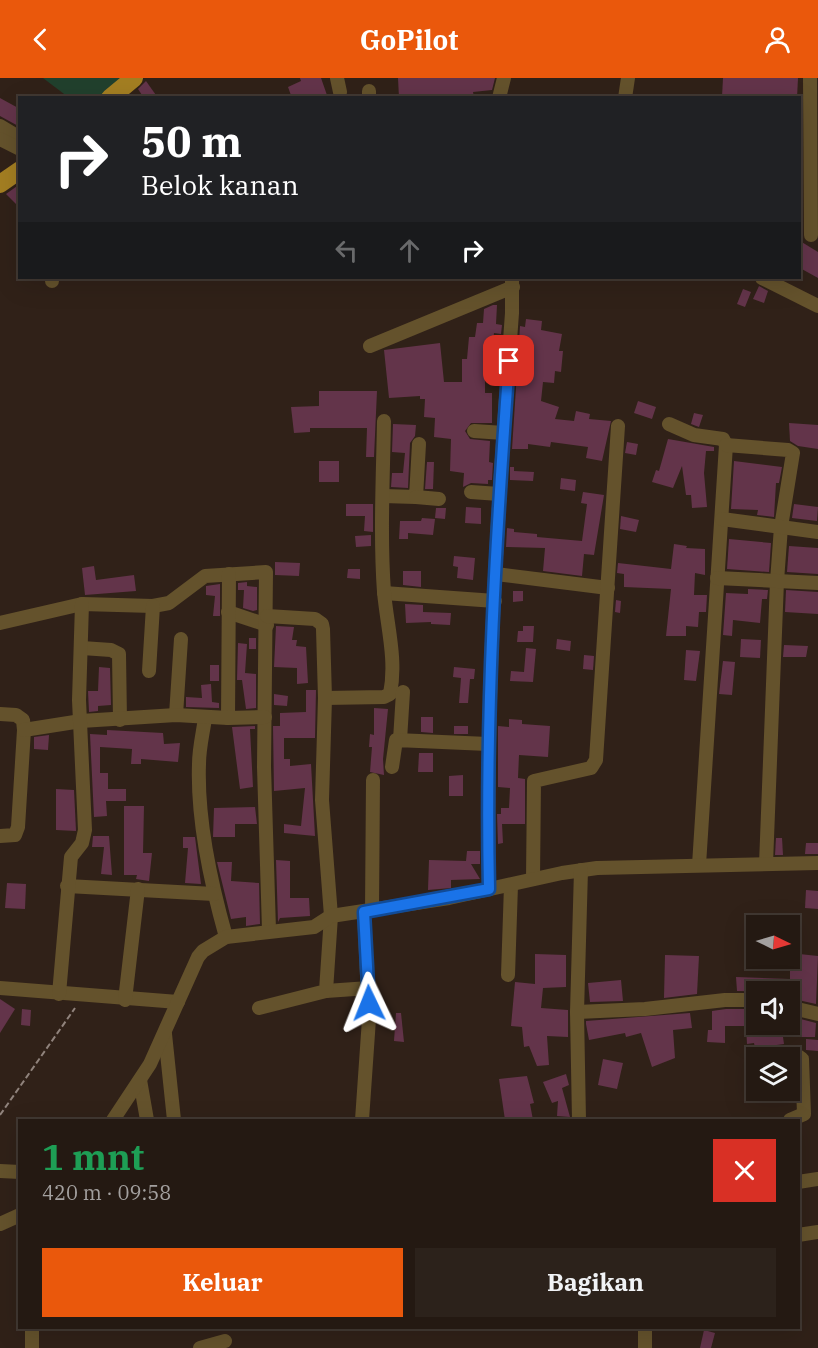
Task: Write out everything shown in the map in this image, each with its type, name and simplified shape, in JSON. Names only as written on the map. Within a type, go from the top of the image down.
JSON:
[{"type":"main road","points":[[112,96],[134,78]]},
{"type":"main road","points":[[1,182],[18,171]]},
{"type":"street","points":[[500,96],[504,78]]},
{"type":"street","points":[[625,96],[628,78]]},
{"type":"street","points":[[810,78],[805,110],[805,177],[810,234]]},
{"type":"street","points":[[0,126],[18,137]]},
{"type":"street","points":[[0,139],[18,148]]},
{"type":"street","points":[[764,279],[818,306]]},
{"type":"street","points":[[370,346],[513,282],[499,494],[488,744],[489,889]]},
{"type":"street","points":[[325,698],[384,697],[390,694],[390,638],[384,593],[384,421]]},
{"type":"street","points":[[669,424],[694,435],[723,440],[726,445],[699,865]]},
{"type":"street","points":[[533,879],[534,781],[591,768],[595,763],[609,588],[618,426]]},
{"type":"street","points":[[474,431],[504,433]]},
{"type":"street","points":[[416,498],[419,444]]},
{"type":"street","points":[[726,445],[792,451],[781,527],[777,581],[766,864]]},
{"type":"street","points":[[471,492],[499,494]]},
{"type":"street","points":[[383,496],[439,499]]},
{"type":"street","points":[[722,519],[818,532]]},
{"type":"street","points":[[0,623],[82,603],[153,606],[176,600],[205,576],[266,572],[265,717],[269,930]]},
{"type":"street","points":[[228,718],[229,574]]},
{"type":"street","points":[[496,574],[609,588]]},
{"type":"street","points":[[717,578],[818,583]]},
{"type":"street","points":[[384,593],[495,601]]},
{"type":"street","points":[[59,994],[70,856],[82,843],[85,830],[79,700],[82,603]]},
{"type":"street","points":[[149,671],[153,606]]},
{"type":"street","points":[[228,612],[267,621],[315,620],[322,624],[325,698],[321,800],[331,916],[326,991]]},
{"type":"street","points":[[176,715],[181,639]]},
{"type":"street","points":[[82,648],[111,650],[119,654],[120,720]]},
{"type":"street","points":[[400,740],[403,692]]},
{"type":"street","points":[[0,714],[16,715],[23,720],[24,730],[18,827],[15,835],[0,836]]},
{"type":"street","points":[[24,730],[81,721],[176,715],[205,718],[265,717]]},
{"type":"street","points":[[205,718],[199,764],[205,836],[214,894],[226,937]]},
{"type":"street","points":[[392,766],[394,743],[400,740],[488,744]]},
{"type":"street","points":[[362,1119],[369,988],[368,911],[373,780]]},
{"type":"street","points":[[114,1119],[140,1080],[165,1032],[198,957],[216,941],[226,937],[269,930],[314,927],[331,916],[511,885],[581,870],[818,863]]},
{"type":"street","points":[[579,1119],[577,1012],[581,870]]},
{"type":"street","points":[[508,975],[511,885]]},
{"type":"street","points":[[67,886],[214,894]]},
{"type":"street","points":[[125,1000],[138,889]]},
{"type":"street","points":[[0,988],[125,1000],[178,1002]]},
{"type":"street","points":[[259,1008],[326,991],[369,988]]},
{"type":"street","points":[[577,1012],[645,1010],[725,1000],[746,1000]]},
{"type":"street","points":[[800,1010],[818,1014]]},
{"type":"street","points":[[165,1032],[174,1119]]},
{"type":"street","points":[[792,1119],[804,1114],[802,1059],[800,1058]]},
{"type":"street","points":[[140,1080],[147,1119]]},
{"type":"street","points":[[0,1171],[18,1172]]},
{"type":"street","points":[[800,1182],[818,1179]]},
{"type":"street","points":[[0,1224],[18,1216]]},
{"type":"street","points":[[800,1235],[818,1232]]},
{"type":"street","points":[[32,1329],[32,1348]]},
{"type":"street","points":[[645,1329],[645,1348]]},
{"type":"street","points":[[200,1348],[225,1341]]},
{"type":"path","points":[[0,1115],[84,996]]},
{"type":"green space","points":[[43,78],[136,78],[113,96],[67,96]]},
{"type":"building","points":[[300,78],[321,78],[327,96],[291,96],[288,87],[301,81]]},
{"type":"building","points":[[398,78],[495,78],[492,90],[473,92],[474,96],[399,96]]},
{"type":"building","points":[[723,78],[798,78],[797,96],[722,96]]},
{"type":"building","points":[[146,81],[157,96],[143,96],[138,89]]},
{"type":"building","points":[[0,98],[18,108],[18,126],[0,116]]},
{"type":"building","points":[[18,185],[18,206],[6,194]]},
{"type":"building","points":[[801,242],[818,252],[818,278],[801,269]]},
{"type":"building","points":[[759,286],[768,291],[764,303],[753,299]]},
{"type":"building","points":[[743,289],[751,292],[745,307],[737,304]]},
{"type":"building","points":[[497,305],[496,324],[502,325],[501,334],[494,333],[490,370],[485,369],[485,393],[492,393],[492,423],[471,423],[465,431],[470,439],[490,441],[489,462],[493,463],[492,480],[488,480],[488,484],[471,483],[463,487],[464,473],[450,471],[451,439],[434,437],[435,418],[424,417],[425,399],[420,399],[420,396],[389,398],[384,350],[440,343],[444,382],[462,382],[462,359],[467,359],[469,337],[475,337],[477,323],[483,323],[484,309]]},
{"type":"building","points":[[526,319],[542,321],[541,330],[562,334],[559,351],[563,351],[561,372],[555,371],[554,383],[543,382],[541,401],[559,407],[555,419],[574,421],[576,411],[590,414],[589,419],[611,421],[602,461],[586,458],[588,447],[551,442],[550,447],[528,444],[528,449],[512,449],[520,326],[525,327]]},
{"type":"building","points":[[319,391],[377,391],[374,457],[366,457],[367,428],[310,428],[310,432],[294,433],[291,407],[319,406]]},
{"type":"building","points":[[638,401],[656,407],[652,419],[634,413]]},
{"type":"building","points":[[694,413],[703,415],[699,427],[691,424]]},
{"type":"building","points":[[789,423],[818,425],[818,449],[798,446],[790,441]]},
{"type":"building","points":[[393,424],[416,425],[415,436],[410,443],[408,488],[391,487],[392,473],[403,473],[405,453],[392,452]]},
{"type":"building","points":[[668,439],[714,447],[714,451],[706,451],[704,473],[707,507],[692,508],[691,495],[686,495],[682,466],[673,488],[652,482],[656,470],[659,471]]},
{"type":"building","points":[[627,442],[638,444],[636,455],[625,453]]},
{"type":"building","points":[[319,461],[339,461],[339,482],[319,482]]},
{"type":"building","points":[[734,461],[782,467],[779,483],[776,483],[774,517],[757,515],[758,510],[731,509]]},
{"type":"building","points":[[427,462],[434,462],[433,489],[425,489]]},
{"type":"building","points":[[510,467],[514,467],[514,471],[534,472],[533,481],[510,480]]},
{"type":"building","points":[[561,478],[576,480],[575,491],[560,489]]},
{"type":"building","points":[[583,492],[604,495],[594,555],[584,554],[582,576],[543,571],[545,548],[506,547],[507,528],[514,529],[514,532],[537,534],[537,537],[582,541],[587,504],[581,503]]},
{"type":"building","points":[[346,504],[373,504],[373,532],[364,531],[365,516],[346,516]]},
{"type":"building","points":[[794,504],[818,507],[817,521],[792,518]]},
{"type":"building","points":[[466,507],[481,508],[481,524],[465,523]]},
{"type":"building","points":[[436,508],[446,508],[445,519],[435,518]]},
{"type":"building","points":[[621,516],[639,520],[636,532],[620,529]]},
{"type":"building","points":[[422,518],[435,519],[433,535],[408,533],[408,539],[399,539],[400,521],[421,521]]},
{"type":"building","points":[[371,535],[371,546],[356,547],[355,536]]},
{"type":"building","points":[[729,539],[771,543],[769,572],[727,569]]},
{"type":"building","points":[[674,544],[687,546],[686,548],[705,549],[705,575],[695,573],[694,595],[707,595],[706,612],[699,612],[698,627],[686,626],[686,636],[666,636],[671,589],[624,587],[624,574],[617,573],[618,563],[671,569]]},
{"type":"building","points":[[789,546],[818,548],[818,574],[787,572]]},
{"type":"building","points":[[454,556],[475,558],[473,580],[457,578],[458,567],[453,566]]},
{"type":"building","points":[[275,562],[300,563],[299,576],[275,575]]},
{"type":"building","points":[[94,566],[96,580],[134,575],[136,591],[85,595],[82,568]]},
{"type":"building","points":[[348,569],[360,569],[360,579],[347,578]]},
{"type":"building","points":[[403,571],[421,571],[421,587],[403,585]]},
{"type":"building","points":[[247,582],[247,586],[257,587],[257,610],[243,608],[244,590],[238,590],[238,583]]},
{"type":"building","points":[[220,584],[220,616],[213,616],[215,596],[206,595],[206,586]]},
{"type":"building","points":[[748,589],[768,590],[767,599],[762,599],[760,623],[733,620],[732,636],[723,635],[726,593],[748,594]]},
{"type":"building","points":[[786,590],[818,592],[818,614],[785,612]]},
{"type":"building","points":[[513,591],[523,591],[523,601],[513,602]]},
{"type":"building","points":[[616,600],[621,601],[620,613],[615,612]]},
{"type":"building","points":[[405,604],[423,605],[423,612],[451,613],[450,625],[431,624],[431,622],[406,623]]},
{"type":"building","points":[[276,626],[294,627],[292,640],[297,640],[296,646],[306,647],[308,683],[297,684],[297,668],[274,667]]},
{"type":"building","points":[[523,626],[534,626],[533,642],[517,642],[518,631],[523,631]]},
{"type":"building","points":[[249,638],[256,638],[256,649],[249,649]]},
{"type":"building","points":[[557,639],[571,641],[570,651],[556,649]]},
{"type":"building","points":[[741,639],[761,640],[760,658],[740,657]]},
{"type":"building","points":[[238,643],[247,644],[245,673],[256,674],[256,708],[246,709],[242,680],[237,680]]},
{"type":"building","points":[[784,645],[808,646],[806,657],[783,657]]},
{"type":"building","points":[[526,648],[536,649],[533,682],[510,681],[511,671],[524,672]]},
{"type":"building","points":[[686,650],[700,651],[696,681],[684,680]]},
{"type":"building","points":[[584,655],[594,656],[593,670],[583,669]]},
{"type":"building","points":[[723,661],[735,662],[732,695],[719,694]]},
{"type":"building","points":[[210,665],[219,665],[219,681],[210,681]]},
{"type":"building","points":[[99,667],[110,668],[111,705],[98,706],[98,711],[89,712],[88,691],[98,691]]},
{"type":"building","points":[[454,667],[475,669],[474,679],[470,679],[468,703],[459,703],[461,678],[453,677]]},
{"type":"building","points":[[211,684],[212,702],[219,703],[219,708],[186,707],[186,697],[202,698],[201,685]]},
{"type":"building","points":[[306,690],[316,690],[315,738],[284,738],[284,759],[290,759],[290,766],[311,764],[315,836],[284,833],[284,824],[301,826],[305,788],[274,791],[273,726],[280,726],[280,713],[306,712]]},
{"type":"building","points":[[274,694],[288,696],[287,706],[274,705]]},
{"type":"building","points":[[374,708],[388,709],[383,759],[384,775],[370,772],[372,747],[369,747],[370,734],[374,735]]},
{"type":"building","points":[[421,717],[433,717],[433,733],[421,732]]},
{"type":"building","points":[[509,719],[522,720],[522,724],[550,726],[548,757],[519,755],[518,778],[525,779],[525,824],[502,824],[503,843],[498,844],[497,814],[501,814],[501,808],[509,808],[510,788],[498,787],[498,726],[509,727]]},
{"type":"building","points":[[255,726],[255,729],[250,729],[253,787],[240,789],[232,727]]},
{"type":"building","points":[[454,726],[468,726],[468,734],[454,734]]},
{"type":"building","points":[[107,730],[163,733],[164,744],[180,743],[178,762],[141,759],[141,764],[131,764],[132,749],[100,747],[100,773],[108,773],[108,789],[126,789],[126,801],[106,801],[107,816],[94,817],[90,734],[107,735]]},
{"type":"building","points":[[49,735],[48,750],[34,749],[34,737]]},
{"type":"building","points":[[419,753],[433,753],[433,772],[418,772]]},
{"type":"building","points":[[463,775],[463,796],[449,796],[449,776]]},
{"type":"building","points":[[56,789],[74,790],[76,831],[56,830]]},
{"type":"building","points":[[124,806],[144,806],[143,853],[152,853],[149,881],[136,879],[137,875],[124,875]]},
{"type":"building","points":[[255,807],[257,824],[235,824],[235,837],[213,837],[214,808]]},
{"type":"building","points":[[93,836],[109,836],[112,875],[101,874],[104,847],[92,847]]},
{"type":"building","points":[[183,837],[195,837],[201,884],[185,883],[188,848],[183,848]]},
{"type":"building","points":[[776,838],[782,838],[783,855],[775,855]]},
{"type":"building","points":[[806,843],[818,843],[818,854],[805,854]]},
{"type":"building","points":[[467,851],[480,851],[480,864],[471,864],[480,879],[451,880],[451,888],[428,890],[429,860],[466,861]]},
{"type":"building","points":[[276,860],[290,861],[290,898],[309,898],[310,916],[280,918],[278,922]]},
{"type":"building","points":[[217,862],[232,862],[231,881],[259,883],[260,924],[246,926],[246,917],[231,919]]},
{"type":"building","points":[[7,883],[26,884],[25,909],[5,908]]},
{"type":"building","points":[[806,890],[818,891],[818,909],[805,908]]},
{"type":"building","points":[[535,954],[566,955],[566,987],[543,988],[541,1008],[568,1010],[568,1037],[547,1036],[549,1065],[537,1066],[529,1046],[524,1047],[522,1027],[511,1026],[515,982],[535,984]]},
{"type":"building","points":[[800,954],[818,956],[816,1004],[800,1000],[800,981],[746,981],[746,991],[737,991],[736,977],[790,979],[790,969],[800,969]]},
{"type":"building","points":[[665,955],[699,956],[697,994],[664,998]]},
{"type":"building","points":[[621,980],[623,1001],[590,1002],[588,983]]},
{"type":"building","points":[[0,999],[15,1009],[0,1033]]},
{"type":"building","points":[[22,1009],[31,1010],[30,1026],[21,1025]]},
{"type":"building","points":[[746,1009],[746,1026],[725,1026],[725,1043],[707,1042],[708,1030],[712,1030],[712,1011]]},
{"type":"building","points":[[396,1013],[401,1013],[404,1042],[394,1041]]},
{"type":"building","points":[[690,1013],[692,1028],[673,1030],[675,1058],[652,1067],[641,1033],[626,1037],[625,1033],[589,1040],[586,1024],[586,1021]]},
{"type":"building","points":[[800,1019],[816,1023],[815,1037],[783,1037],[784,1044],[762,1047],[755,1047],[754,1043],[747,1044],[746,1035],[800,1035]]},
{"type":"building","points":[[806,1039],[818,1040],[818,1051],[806,1050]]},
{"type":"building","points":[[603,1059],[623,1063],[617,1089],[598,1085]]},
{"type":"building","points":[[566,1074],[569,1085],[562,1088],[570,1117],[557,1116],[558,1101],[552,1103],[543,1082]]},
{"type":"building","points":[[527,1076],[534,1103],[530,1104],[533,1119],[505,1119],[499,1079]]},
{"type":"building","points":[[704,1330],[715,1333],[711,1348],[700,1348]]},
{"type":"route","points":[[369,1003],[364,912],[489,889],[488,744],[497,530],[509,361]]}]
